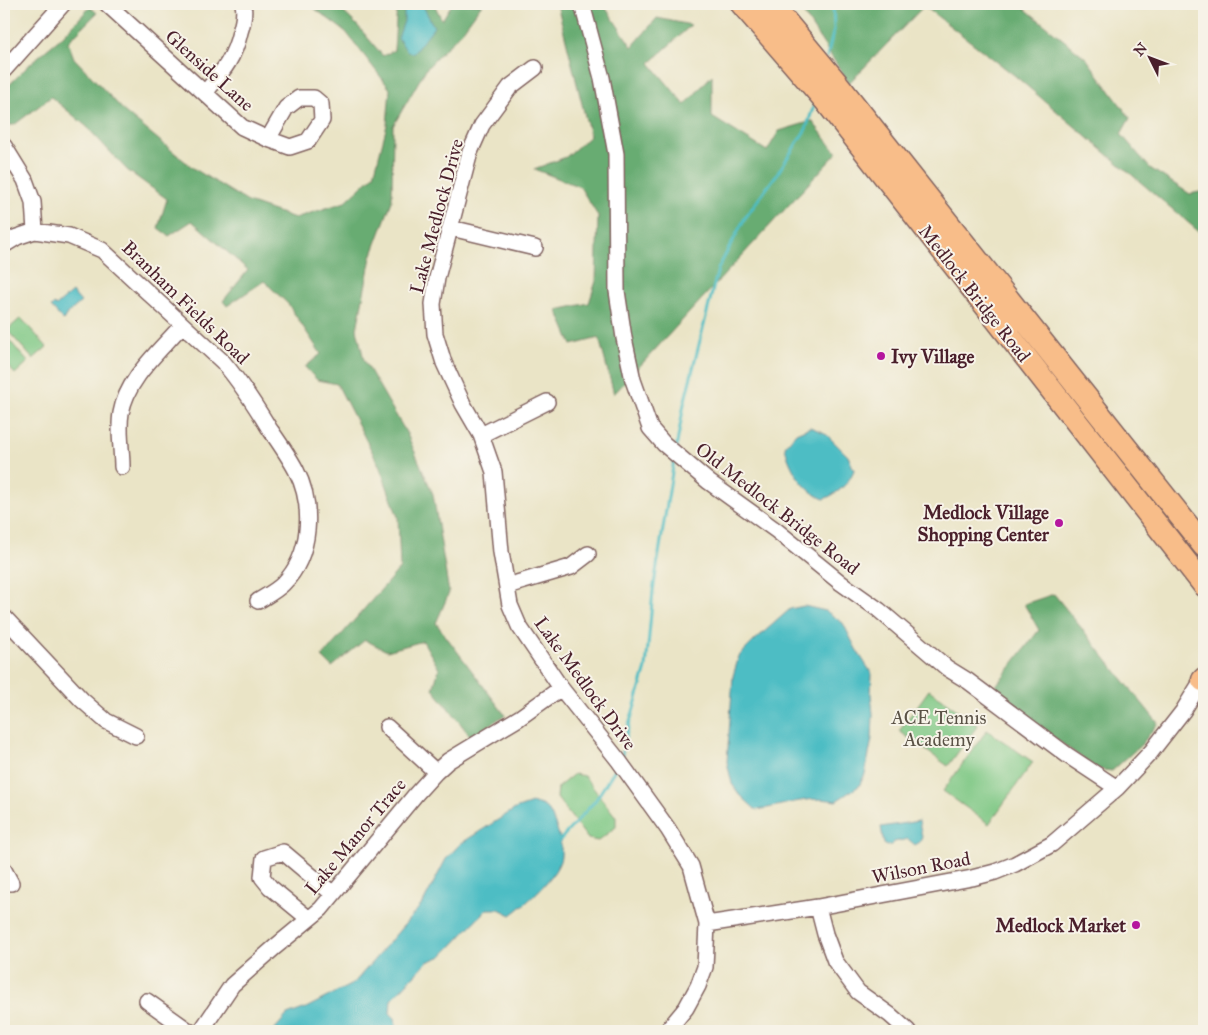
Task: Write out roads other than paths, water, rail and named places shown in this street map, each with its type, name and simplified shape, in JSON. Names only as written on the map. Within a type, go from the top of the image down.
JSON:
[{"type":"highway","name":"Medlock Bridge Road","points":[[742,4],[825,100],[1204,586]]},
{"type":"highway","name":"Medlock Bridge Road","points":[[771,4],[842,89],[1204,546]]},
{"type":"street","points":[[4,70],[63,4]]},
{"type":"street","name":"Glenside Lane","points":[[107,4],[242,127],[268,139]]},
{"type":"street","points":[[205,94],[225,69],[236,50],[242,25],[243,4]]},
{"type":"street","name":"Old Medlock Bridge Road","points":[[582,4],[602,78],[616,154],[617,291],[624,338],[633,380],[650,428],[664,444],[709,482],[777,531],[841,583],[879,610],[947,668],[968,681],[1067,755],[1116,788]]},
{"type":"street","name":"Lake Medlock Drive","points":[[535,68],[510,87],[482,125],[470,152],[437,278],[433,304],[435,334],[444,363],[463,404],[481,436],[494,472],[502,552],[510,605],[519,626],[561,688],[619,761],[668,829],[691,866],[707,924],[705,967],[698,986],[686,1008],[667,1031]]},
{"type":"street","points":[[4,146],[25,180],[34,202],[35,231]]},
{"type":"street","points":[[451,228],[535,248]]},
{"type":"street","name":"Branham Fields Road","points":[[4,245],[17,237],[35,231],[69,236],[102,250],[223,362],[241,382],[296,470],[306,494],[308,527],[300,558],[283,584],[258,601]]},
{"type":"street","points":[[122,467],[121,414],[126,396],[139,375],[182,325]]},
{"type":"street","points":[[481,436],[547,402]]},
{"type":"street","points":[[507,586],[571,567],[588,554]]},
{"type":"street","points":[[4,616],[82,700],[106,721],[136,736]]},
{"type":"street","points":[[1116,788],[1171,728],[1204,678]]},
{"type":"street","name":"Lake Manor Trace","points":[[200,1031],[232,985],[320,909],[436,772],[448,761],[519,718],[561,688]]},
{"type":"street","points":[[387,727],[436,772]]},
{"type":"street","name":"Wilson Road","points":[[707,924],[818,907],[995,872],[1015,864],[1052,844],[1116,788]]},
{"type":"street","points":[[309,919],[270,887],[262,877],[264,858],[282,852],[333,894]]},
{"type":"street","points":[[818,907],[835,961],[858,992],[890,1015],[908,1031]]},
{"type":"street","points":[[147,1001],[190,1031]]},
{"type":"water","points":[[404,4],[422,4],[434,27],[413,54],[406,50],[398,38],[404,21]]},
{"type":"water","points":[[72,292],[81,302],[63,320],[51,307],[54,304],[56,306]]},
{"type":"water","points":[[810,427],[825,433],[848,456],[854,470],[842,488],[824,499],[810,491],[798,477],[793,470],[785,446],[796,433]]},
{"type":"water","points":[[804,606],[826,611],[843,623],[856,649],[872,674],[872,739],[865,774],[859,786],[836,801],[805,800],[756,810],[739,794],[732,784],[727,762],[733,676],[739,656],[755,640],[790,609]]},
{"type":"water","points":[[532,803],[546,808],[551,814],[557,830],[561,843],[561,856],[555,871],[533,897],[511,915],[499,909],[487,909],[442,956],[427,962],[391,1000],[390,1013],[395,1018],[396,1025],[391,1031],[273,1031],[287,1015],[306,1008],[354,983],[423,903],[446,859],[460,844],[515,809]]},
{"type":"water","points":[[919,821],[922,837],[920,842],[915,845],[908,839],[894,842],[892,845],[887,846],[884,844],[881,827]]},
{"type":"waterway","points":[[827,57],[834,29],[833,4]]},
{"type":"waterway","points":[[676,449],[684,404],[718,269],[745,218],[777,174],[806,129],[815,102]]},
{"type":"waterway","points":[[622,756],[624,742],[646,668],[653,591],[674,460]]},
{"type":"waterway","points":[[560,840],[595,801],[617,766]]},
{"type":"place","name":"Ivy Village","points":[[881,356]]},
{"type":"place","name":"Medlock Village Shopping Center","points":[[1059,523]]},
{"type":"place","name":"Medlock Market","points":[[1136,925]]},
{"type":"park label","name":"ACE Tennis Academy","points":[[939,728]]}]
